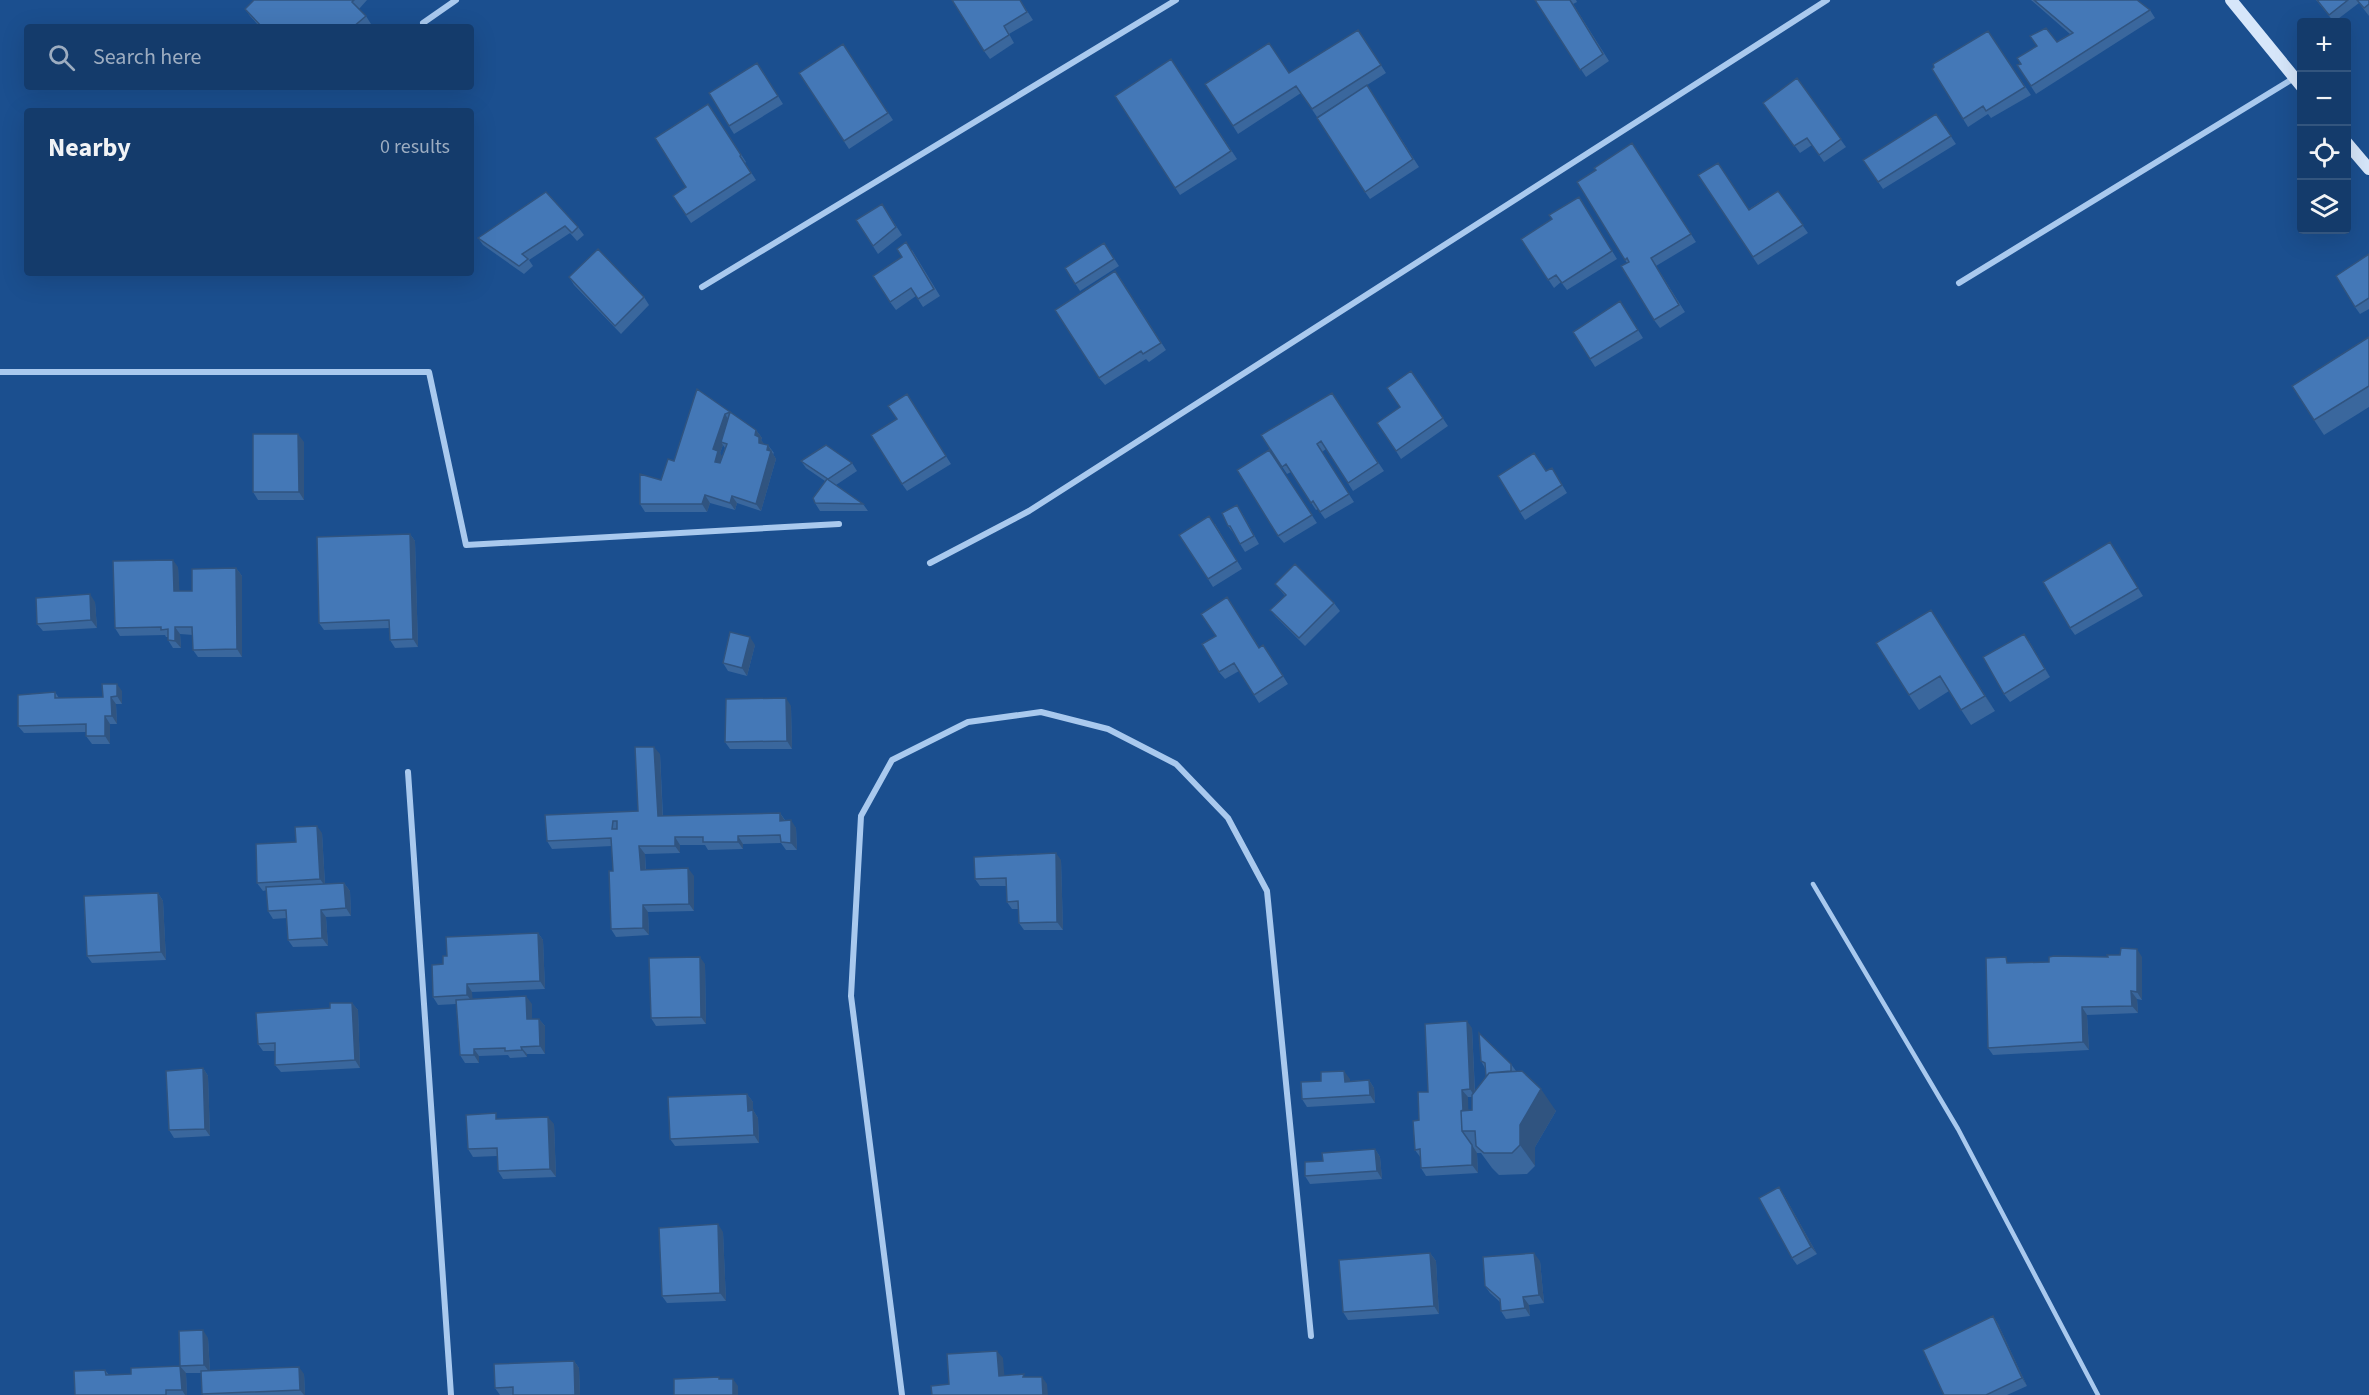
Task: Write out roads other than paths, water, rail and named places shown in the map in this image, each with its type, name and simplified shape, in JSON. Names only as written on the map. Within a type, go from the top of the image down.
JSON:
[{"type":"street","points":[[423,22],[456,0]]},
{"type":"street","points":[[702,287],[1176,0]]},
{"type":"street","points":[[930,563],[1029,511],[1827,0]]},
{"type":"street","points":[[2230,0],[2297,82]]},
{"type":"street","points":[[1959,283],[2297,84]]},
{"type":"street","points":[[2351,148],[2369,169]]},
{"type":"street","points":[[0,372],[429,372],[466,545],[839,524]]},
{"type":"street","points":[[902,1395],[851,996],[861,816],[892,760],[968,722],[1041,712],[1108,729],[1176,764],[1227,818],[1267,891],[1311,1336]]},
{"type":"street","points":[[408,772],[451,1395]]},
{"type":"lane","points":[[1813,884],[1958,1129],[2097,1395]]}]
